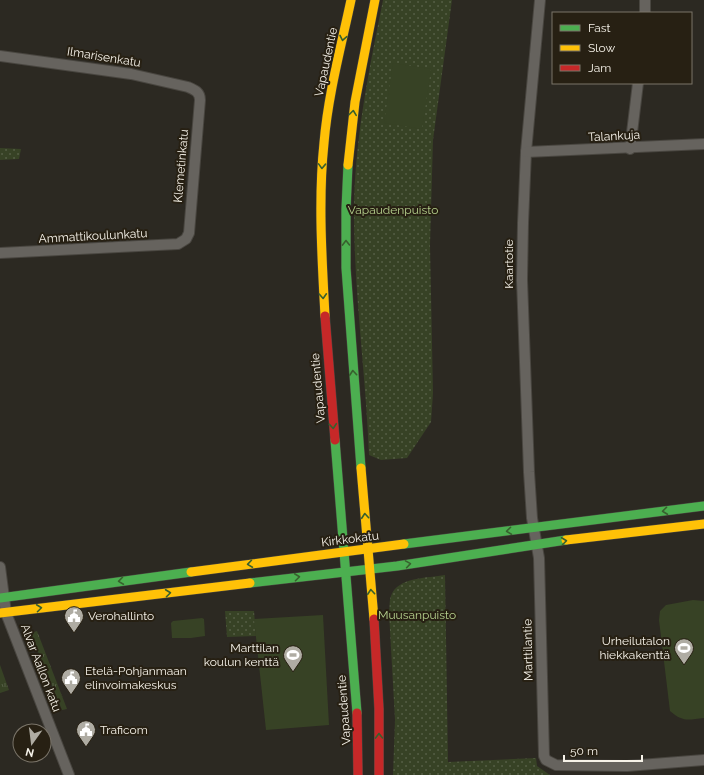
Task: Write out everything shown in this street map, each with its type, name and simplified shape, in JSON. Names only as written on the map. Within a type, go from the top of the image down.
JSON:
[{"type":"main road","name":"Vapaudentie","points":[[351,0],[327,113],[322,161],[322,266],[327,357],[358,721],[358,775]]},
{"type":"main road","points":[[375,0],[355,102],[348,160],[346,268],[379,709],[379,775]]},
{"type":"main road","name":"Kirkkokatu","points":[[2,598],[704,506]]},
{"type":"main road","points":[[3,613],[31,608],[369,569],[536,544],[704,524]]},
{"type":"street","name":"Kaartotie","points":[[533,528],[526,421],[522,280],[526,152],[540,0]]},
{"type":"street","points":[[645,0],[645,12]]},
{"type":"street","name":"Ilmarisenkatu","points":[[0,56],[131,74],[188,88],[197,91],[200,95]]},
{"type":"street","points":[[630,148],[638,84]]},
{"type":"street","name":"Klemetinkatu","points":[[186,239],[188,233],[200,95]]},
{"type":"street","name":"Talankuja","points":[[526,152],[704,144]]},
{"type":"street","name":"Ammattikoulunkatu","points":[[0,253],[178,244],[186,239]]},
{"type":"street","name":"Marttilantie","points":[[533,528],[539,558],[544,756],[546,760],[556,765],[627,766],[704,760]]},
{"type":"street","name":"Alvar Aallon katu","points":[[0,568],[3,613],[69,775]]},
{"type":"green space","name":"Vapaudenpuisto","points":[[383,0],[452,0],[433,140],[430,245],[433,393],[431,422],[407,458],[381,460],[369,455],[356,274],[354,213],[359,133]]},
{"type":"green space","points":[[393,63],[431,69],[422,129],[384,123]]},
{"type":"green space","points":[[0,148],[21,149],[19,159],[0,160]]},
{"type":"green space","name":"Muusanpuisto","points":[[445,575],[448,762],[536,758],[537,766],[550,775],[393,775],[395,720],[389,612],[390,598],[394,590],[406,582]]},
{"type":"green space","name":"Urheilutalon hiekkakenttä","points":[[693,600],[704,601],[704,718],[689,720],[682,719],[670,711],[659,620],[660,611],[666,605]]},
{"type":"green space","points":[[225,611],[254,611],[256,636],[227,637]]},
{"type":"green space","name":"Marttilan koulun kenttä","points":[[323,615],[329,725],[266,730],[254,619]]},
{"type":"green space","points":[[204,619],[205,636],[172,638],[171,623],[173,621]]},
{"type":"green space","points":[[37,631],[67,709],[62,710],[32,637],[34,632]]},
{"type":"green space","points":[[0,665],[9,690],[0,693]]},
{"type":"traffic: fast","points":[[348,165],[346,268],[361,468]]},
{"type":"traffic: fast","points":[[335,440],[357,713]]},
{"type":"traffic: fast","points":[[404,544],[704,506]]},
{"type":"traffic: fast","points":[[250,583],[397,566],[566,540]]},
{"type":"traffic: fast","points":[[0,598],[191,572]]},
{"type":"traffic: slow","points":[[325,316],[321,230],[322,164],[328,107],[351,0]]},
{"type":"traffic: slow","points":[[348,165],[355,102],[375,0]]},
{"type":"traffic: slow","points":[[361,468],[374,619]]},
{"type":"traffic: slow","points":[[566,540],[704,524]]},
{"type":"traffic: slow","points":[[191,572],[404,544]]},
{"type":"traffic: slow","points":[[0,613],[250,583]]},
{"type":"traffic: jam","points":[[325,316],[335,440]]},
{"type":"traffic: jam","points":[[374,619],[379,709],[379,775]]},
{"type":"traffic: jam","points":[[357,713],[358,775]]},
{"type":"place","name":"Verohallinto","points":[[74,633]]},
{"type":"place","name":"Urheilutalon hiekkakenttä","points":[[684,665]]},
{"type":"place","name":"Marttilan koulun kenttä","points":[[293,672]]},
{"type":"place","name":"Etelä-Pohjanmaan elinvoimakeskus","points":[[71,695]]},
{"type":"place","name":"Traficom","points":[[86,747]]}]
